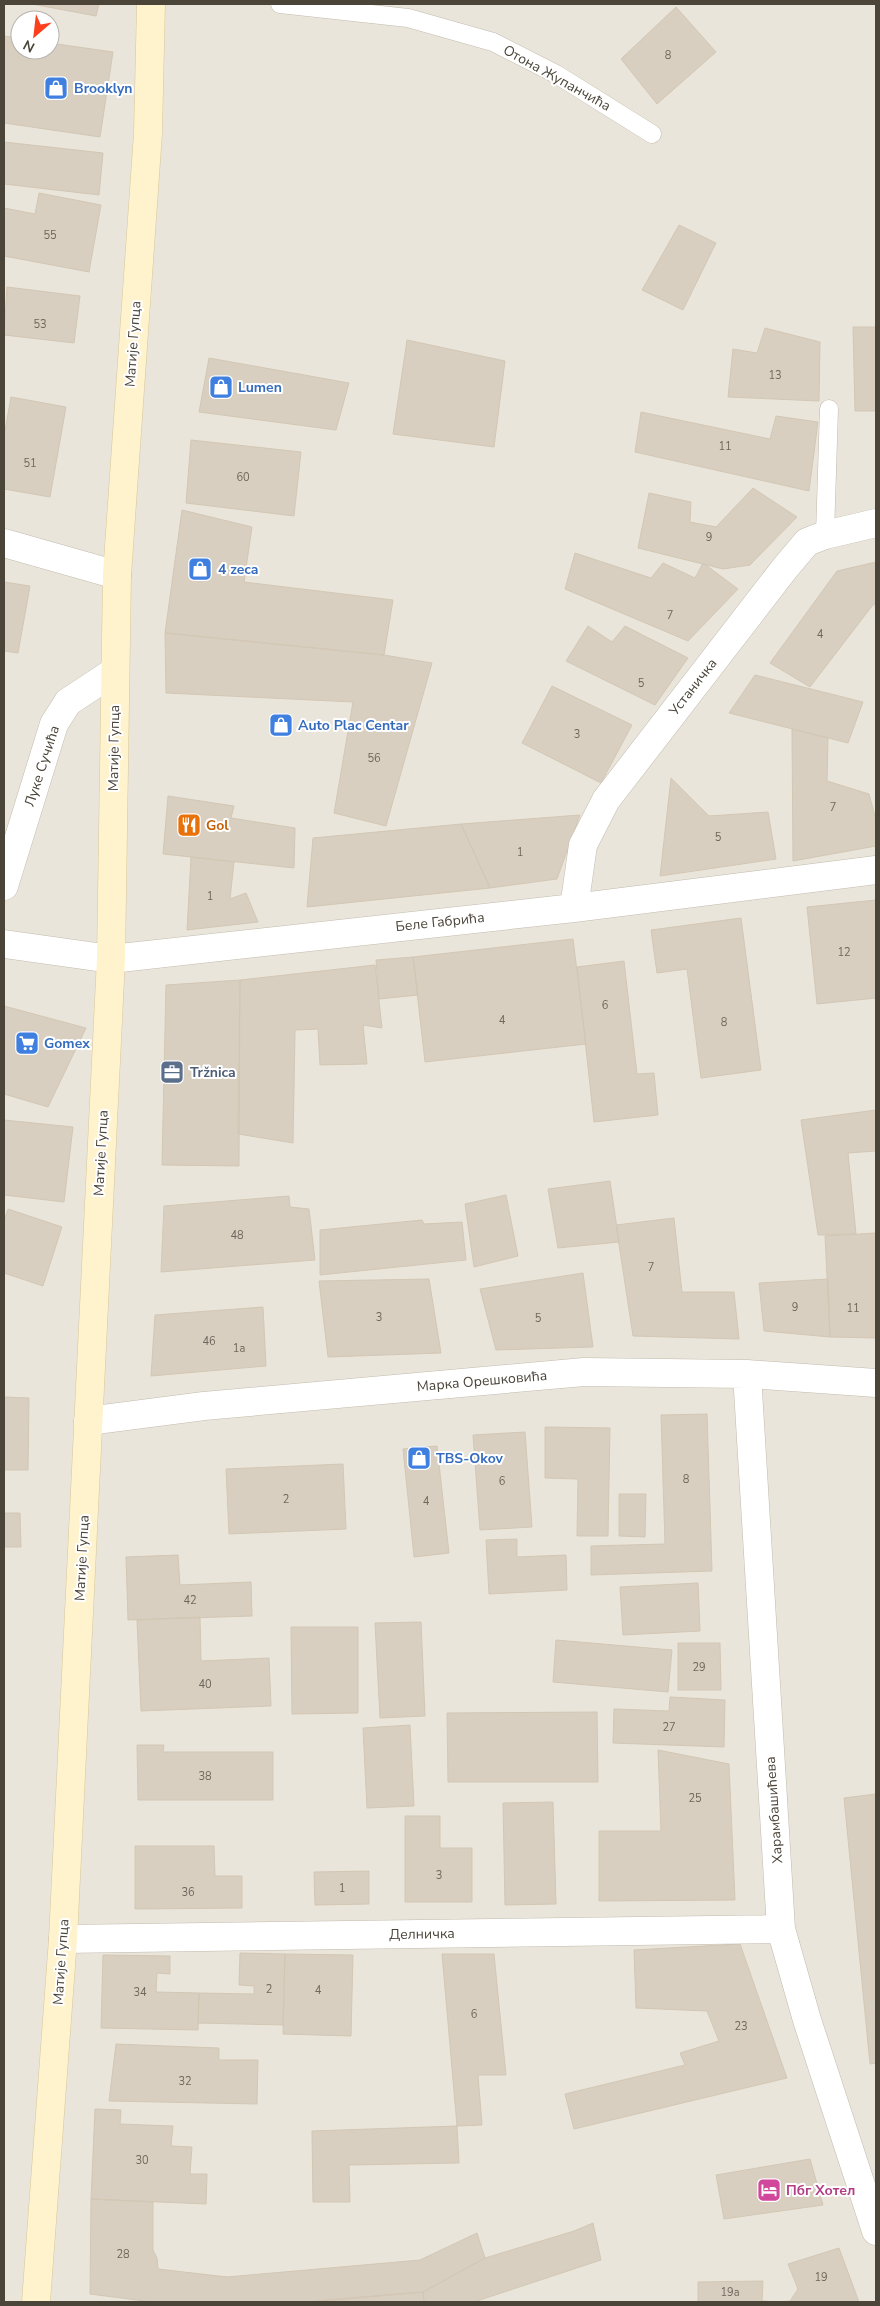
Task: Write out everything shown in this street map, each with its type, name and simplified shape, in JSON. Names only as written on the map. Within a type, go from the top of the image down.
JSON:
[{"type":"street","name":"Матије Гупца","points":[[36,2302],[63,1939],[111,959],[117,575],[148,133],[151,4]]},
{"type":"street","name":"Устаничка","points":[[574,908],[583,845],[606,800],[807,542],[825,534],[876,523]]},
{"type":"street","points":[[4,543],[117,575]]},
{"type":"street","name":"Луке Сучића","points":[[4,886],[54,724],[68,702],[115,671]]},
{"type":"street","name":"Беле Габрића","points":[[4,944],[111,959],[574,908],[876,870]]},
{"type":"street","name":"Марка Орешковића","points":[[88,1421],[204,1406],[584,1372],[747,1374],[876,1383]]},
{"type":"street","name":"Харамбашићева","points":[[747,1374],[781,1929],[807,2020],[876,2231]]},
{"type":"street","name":"Делничка","points":[[63,1939],[781,1929]]},
{"type":"lane","name":"Отона Жупанчића","points":[[280,4],[408,18],[493,42],[556,74],[652,134]]},
{"type":"lane","points":[[825,534],[829,409]]},
{"type":"shaded area","points":[[4,4],[876,4],[876,2302],[4,2302]]},
{"type":"building","points":[[32,4],[99,4],[96,16]]},
{"type":"building","points":[[676,7],[716,52],[657,104],[621,59]]},
{"type":"building","name":"Brooklyn","points":[[4,36],[10,37],[10,60],[60,60],[60,44],[113,52],[100,137],[4,123]]},
{"type":"building","points":[[4,142],[103,153],[99,195],[4,184]]},
{"type":"building","points":[[39,193],[101,205],[89,272],[4,256],[4,208],[35,214]]},
{"type":"building","points":[[679,225],[716,243],[683,310],[642,290]]},
{"type":"building","points":[[7,287],[80,296],[74,343],[4,335]]},
{"type":"building","points":[[853,327],[876,327],[876,411],[855,411]]},
{"type":"building","points":[[765,328],[820,342],[819,401],[728,397],[733,349],[757,353]]},
{"type":"building","points":[[407,340],[505,361],[494,447],[393,434]]},
{"type":"building","points":[[209,358],[349,383],[336,430],[199,412]]},
{"type":"building","points":[[11,397],[66,407],[50,497],[4,489],[4,436]]},
{"type":"building","points":[[641,412],[770,439],[776,416],[818,422],[809,491],[635,452]]},
{"type":"building","points":[[191,440],[301,452],[294,516],[186,503]]},
{"type":"building","points":[[753,488],[797,517],[750,565],[723,569],[638,548],[649,493],[691,502],[690,522],[716,527]]},
{"type":"building","points":[[182,510],[252,527],[244,582],[393,600],[384,655],[165,633]]},
{"type":"building","points":[[575,553],[651,578],[663,563],[695,578],[703,563],[738,589],[688,641],[565,589]]},
{"type":"building","points":[[876,562],[876,603],[810,687],[770,663],[837,571]]},
{"type":"building","points":[[4,582],[30,586],[18,653],[4,651]]},
{"type":"building","points":[[588,626],[612,642],[625,626],[688,658],[655,705],[566,661]]},
{"type":"building","points":[[165,633],[384,655],[432,663],[386,826],[334,813],[353,702],[166,693]]},
{"type":"building","points":[[755,675],[863,702],[848,743],[729,713]]},
{"type":"building","points":[[552,686],[632,725],[601,783],[522,743]]},
{"type":"building","points":[[792,729],[828,738],[827,781],[869,794],[876,820],[876,846],[793,861]]},
{"type":"building","points":[[671,778],[709,816],[768,812],[776,859],[660,876]]},
{"type":"building","points":[[168,796],[234,806],[231,818],[295,828],[294,868],[163,854]]},
{"type":"building","points":[[580,815],[557,879],[490,888],[461,824]]},
{"type":"building","points":[[461,824],[490,888],[307,907],[313,838]]},
{"type":"building","points":[[191,857],[234,862],[230,899],[246,893],[258,922],[187,930]]},
{"type":"building","points":[[876,900],[876,998],[817,1004],[807,907]]},
{"type":"building","points":[[741,918],[761,1070],[701,1078],[687,969],[657,973],[651,930]]},
{"type":"building","points":[[573,939],[586,1044],[425,1062],[413,957]]},
{"type":"building","points":[[413,957],[418,995],[379,999],[376,960]]},
{"type":"building","points":[[624,961],[637,1074],[654,1073],[658,1115],[594,1122],[577,967]]},
{"type":"building","points":[[375,965],[382,1028],[363,1025],[367,1064],[320,1065],[318,1029],[295,1030],[293,1143],[238,1134],[240,980]]},
{"type":"building","points":[[240,980],[239,1166],[162,1165],[166,985]]},
{"type":"building","points":[[4,1006],[86,1028],[48,1107],[4,1094]]},
{"type":"building","points":[[876,1110],[876,1151],[848,1153],[856,1234],[818,1235],[801,1120]]},
{"type":"building","points":[[4,1120],[73,1127],[64,1202],[4,1195]]},
{"type":"building","points":[[610,1181],[619,1242],[558,1248],[548,1189]]},
{"type":"building","points":[[506,1195],[518,1256],[474,1267],[465,1204]]},
{"type":"building","points":[[289,1196],[290,1207],[309,1209],[315,1260],[161,1272],[164,1206]]},
{"type":"building","points":[[8,1209],[62,1227],[43,1286],[4,1273],[4,1221]]},
{"type":"building","points":[[674,1218],[682,1292],[734,1292],[739,1339],[633,1336],[616,1225]]},
{"type":"building","points":[[422,1220],[424,1224],[462,1222],[466,1260],[320,1275],[320,1230]]},
{"type":"building","points":[[876,1233],[876,1338],[830,1337],[825,1236]]},
{"type":"building","points":[[583,1273],[593,1347],[496,1350],[480,1289]]},
{"type":"building","points":[[429,1279],[441,1353],[328,1357],[319,1281]]},
{"type":"building","points":[[828,1279],[830,1337],[764,1331],[759,1283]]},
{"type":"building","points":[[263,1307],[266,1366],[151,1376],[155,1315]]},
{"type":"building","points":[[4,1397],[29,1398],[28,1470],[4,1470]]},
{"type":"building","points":[[707,1414],[712,1571],[591,1575],[591,1546],[665,1544],[661,1415]]},
{"type":"building","points":[[545,1427],[610,1428],[608,1536],[577,1536],[578,1479],[545,1478]]},
{"type":"building","points":[[525,1432],[532,1527],[480,1530],[473,1435]]},
{"type":"building","points":[[437,1446],[449,1553],[414,1557],[403,1449]]},
{"type":"building","points":[[343,1464],[346,1529],[229,1534],[226,1469]]},
{"type":"building","points":[[619,1494],[646,1494],[645,1537],[619,1536]]},
{"type":"building","points":[[4,1513],[20,1513],[21,1547],[4,1547]]},
{"type":"building","points":[[517,1539],[517,1557],[566,1555],[567,1590],[489,1594],[486,1540]]},
{"type":"building","points":[[178,1555],[180,1585],[251,1582],[252,1616],[128,1620],[126,1557]]},
{"type":"building","points":[[698,1583],[700,1631],[623,1635],[620,1587]]},
{"type":"building","points":[[200,1617],[201,1661],[269,1658],[271,1706],[141,1711],[137,1620]]},
{"type":"building","points":[[421,1622],[425,1716],[380,1718],[375,1623]]},
{"type":"building","points":[[291,1627],[358,1627],[358,1713],[292,1714]]},
{"type":"building","points":[[556,1640],[672,1650],[668,1692],[553,1682]]},
{"type":"building","points":[[678,1643],[720,1643],[721,1690],[678,1690]]},
{"type":"building","points":[[670,1697],[725,1700],[724,1747],[613,1743],[614,1709],[669,1711]]},
{"type":"building","points":[[597,1712],[598,1782],[448,1782],[447,1713]]},
{"type":"building","points":[[410,1725],[414,1806],[367,1808],[363,1728]]},
{"type":"building","points":[[137,1745],[164,1745],[163,1752],[273,1752],[273,1800],[138,1800]]},
{"type":"building","points":[[658,1750],[729,1764],[735,1900],[599,1901],[599,1831],[661,1831]]},
{"type":"building","points":[[876,1794],[876,2063],[870,2064],[844,1798]]},
{"type":"building","points":[[553,1802],[556,1904],[505,1905],[503,1803]]},
{"type":"building","points":[[405,1816],[440,1816],[440,1848],[472,1848],[472,1902],[405,1902]]},
{"type":"building","points":[[135,1846],[214,1846],[215,1876],[242,1876],[242,1908],[135,1909]]},
{"type":"building","points":[[369,1871],[369,1904],[315,1905],[314,1872]]},
{"type":"building","points":[[740,1944],[787,2078],[574,2129],[565,2094],[685,2065],[680,2053],[719,2041],[707,2011],[636,2008],[634,1950]]},
{"type":"building","points":[[240,1953],[285,1954],[283,2025],[198,2023],[199,1993],[254,1994],[254,1986],[239,1985]]},
{"type":"building","points":[[285,1954],[353,1955],[351,2036],[283,2034]]},
{"type":"building","points":[[442,1954],[494,1954],[506,2075],[478,2075],[482,2125],[457,2126]]},
{"type":"building","points":[[103,1955],[170,1956],[170,1974],[157,1973],[156,1992],[199,1993],[198,2030],[101,2028]]},
{"type":"building","points":[[116,2044],[219,2048],[219,2060],[258,2060],[257,2104],[109,2101]]},
{"type":"building","points":[[95,2109],[121,2110],[120,2124],[173,2126],[171,2146],[192,2147],[190,2174],[207,2174],[206,2204],[91,2199]]},
{"type":"building","points":[[457,2126],[459,2163],[349,2165],[350,2202],[313,2202],[312,2131]]},
{"type":"building","name":"Пбг Хотел","points":[[810,2159],[823,2205],[724,2219],[716,2175]]},
{"type":"building","points":[[91,2199],[153,2202],[153,2250],[157,2258],[158,2269],[227,2277],[420,2260],[477,2233],[485,2258],[423,2292],[306,2302],[152,2302],[90,2294]]},
{"type":"building","points":[[593,2223],[601,2260],[474,2302],[424,2302],[423,2292],[485,2258],[574,2231]]},
{"type":"building","points":[[839,2248],[859,2302],[779,2302],[790,2301],[798,2289],[788,2264]]},
{"type":"building","points":[[763,2281],[762,2301],[779,2302],[698,2302],[698,2282]]},
{"type":"building","points":[[423,2292],[424,2302],[307,2302]]},
{"type":"place","name":"Brooklyn","points":[[56,88]]},
{"type":"place","name":"Lumen","points":[[221,387]]},
{"type":"place","name":"4 zeca","points":[[200,569]]},
{"type":"place","name":"Auto Plac Centar","points":[[281,725]]},
{"type":"place","name":"Gol","points":[[189,825]]},
{"type":"place","name":"Gomex","points":[[27,1043]]},
{"type":"place","name":"Tržnica","points":[[172,1072]]},
{"type":"place","name":"TBS-Okov","points":[[419,1458]]},
{"type":"place","name":"Пбг Хотел","points":[[769,2190]]}]
